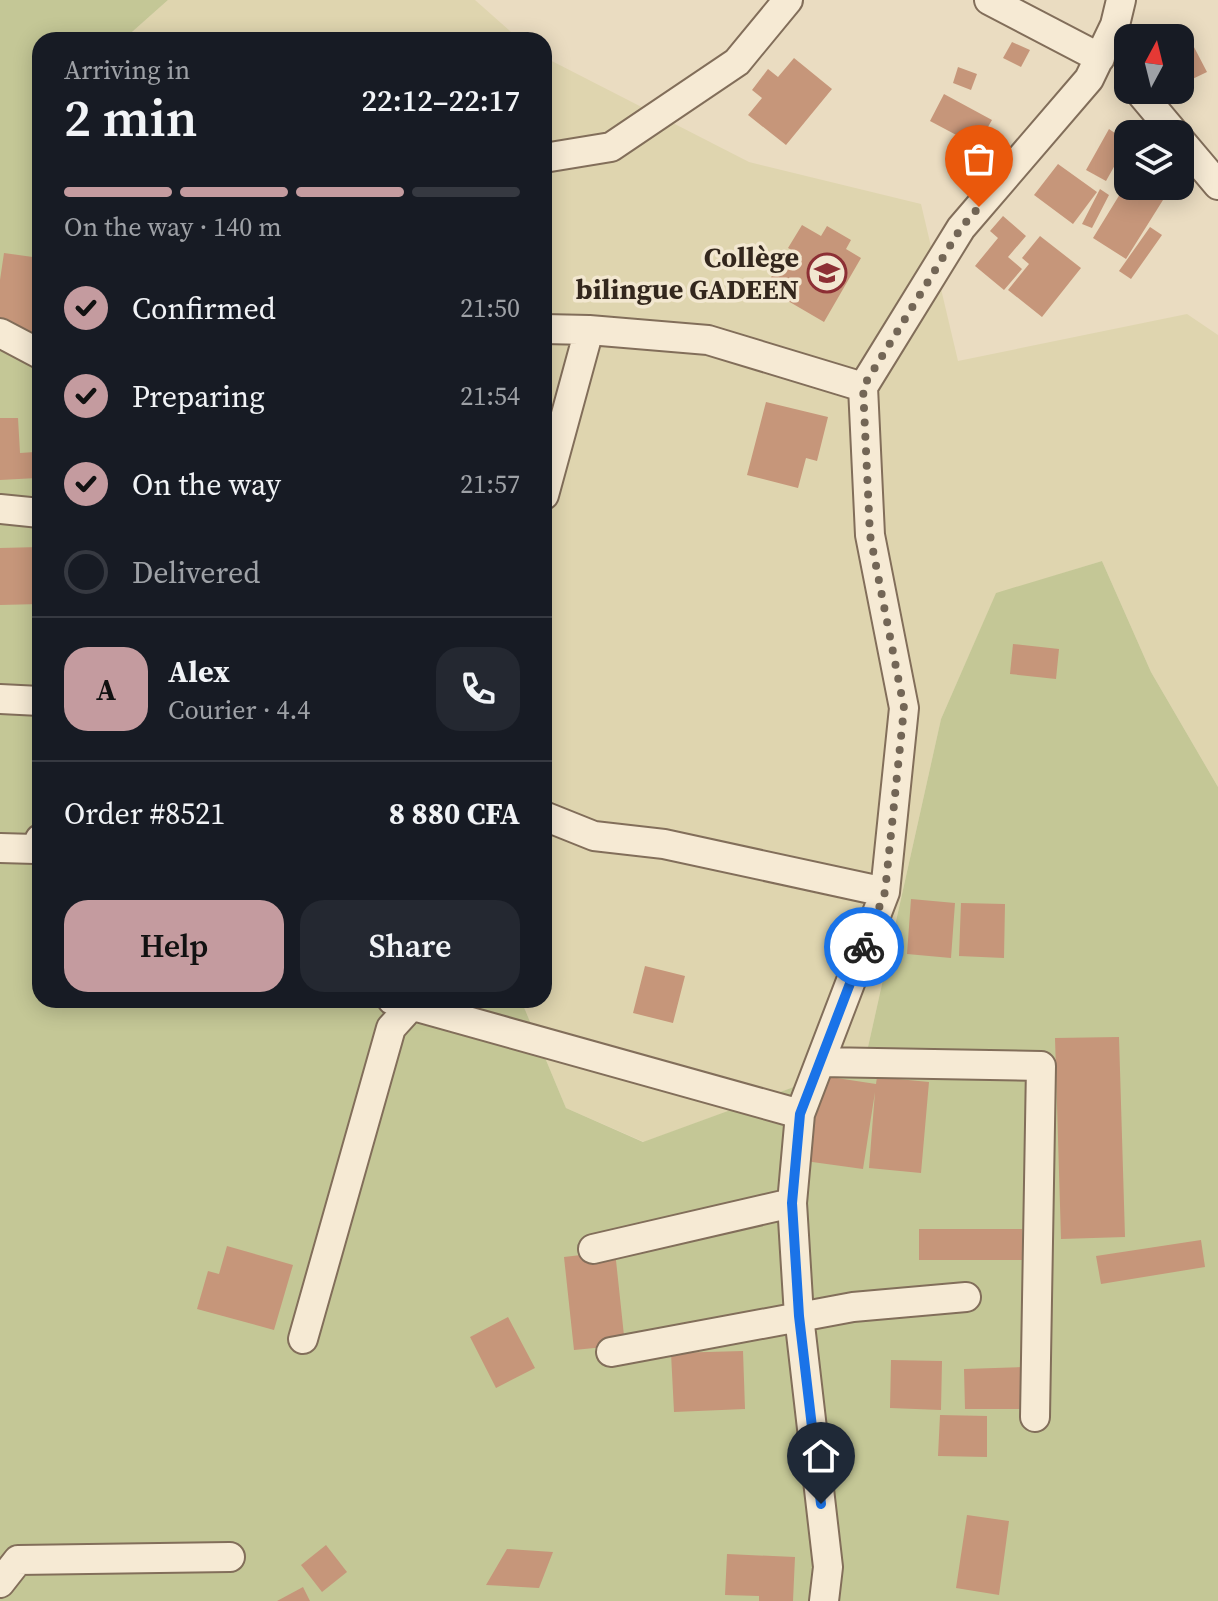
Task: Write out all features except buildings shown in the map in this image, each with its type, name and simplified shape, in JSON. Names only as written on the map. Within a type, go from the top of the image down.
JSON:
[{"type":"street","points":[[552,157],[611,147],[737,62],[788,0]]},
{"type":"street","points":[[989,0],[1100,58]]},
{"type":"street","points":[[824,1601],[828,1567],[799,1316],[792,1203],[800,1114],[885,892],[904,708],[870,535],[863,387],[961,228],[1089,79],[1118,12]]},
{"type":"street","points":[[1150,104],[1163,120]]},
{"type":"street","points":[[1194,157],[1218,185]]},
{"type":"street","points":[[552,329],[708,340],[863,387]]},
{"type":"street","points":[[552,466],[589,330]]},
{"type":"street","points":[[0,333],[32,350]]},
{"type":"street","points":[[0,509],[32,512]]},
{"type":"street","points":[[0,699],[32,701]]},
{"type":"street","points":[[552,819],[594,836],[664,844],[885,892]]},
{"type":"street","points":[[0,848],[32,849]]},
{"type":"street","points":[[303,1339],[396,1008]]},
{"type":"street","points":[[420,1008],[800,1114]]},
{"type":"street","points":[[821,1062],[1041,1066],[1035,1417]]},
{"type":"street","points":[[593,1249],[792,1203]]},
{"type":"street","points":[[611,1352],[853,1307],[966,1297]]},
{"type":"street","points":[[0,1583],[18,1560],[230,1557]]},
{"type":"shaded area","points":[[168,0],[475,0],[511,32],[132,32]]},
{"type":"shaded area","points":[[552,61],[749,162],[921,204],[958,361],[1187,314],[1218,335],[1218,787],[1151,672],[1102,561],[996,594],[941,719],[868,1047],[791,1088],[644,1142],[566,1108],[524,1008],[552,1008]]},
{"type":"green space","points":[[0,0],[168,0],[132,32],[32,32],[32,1008],[524,1008],[566,1108],[643,1142],[791,1088],[868,1047],[941,719],[996,593],[1102,561],[1151,672],[1218,787],[1218,1601],[0,1601]]},
{"type":"way so far","points":[[864,947],[885,892],[904,708],[870,535],[863,387],[961,228],[979,207]]},
{"type":"place","name":"Collège bilingue GADEEN","points":[[827,273]]},
{"type":"route","points":[[821,1504],[799,1316],[792,1203],[800,1114],[864,947]]}]
